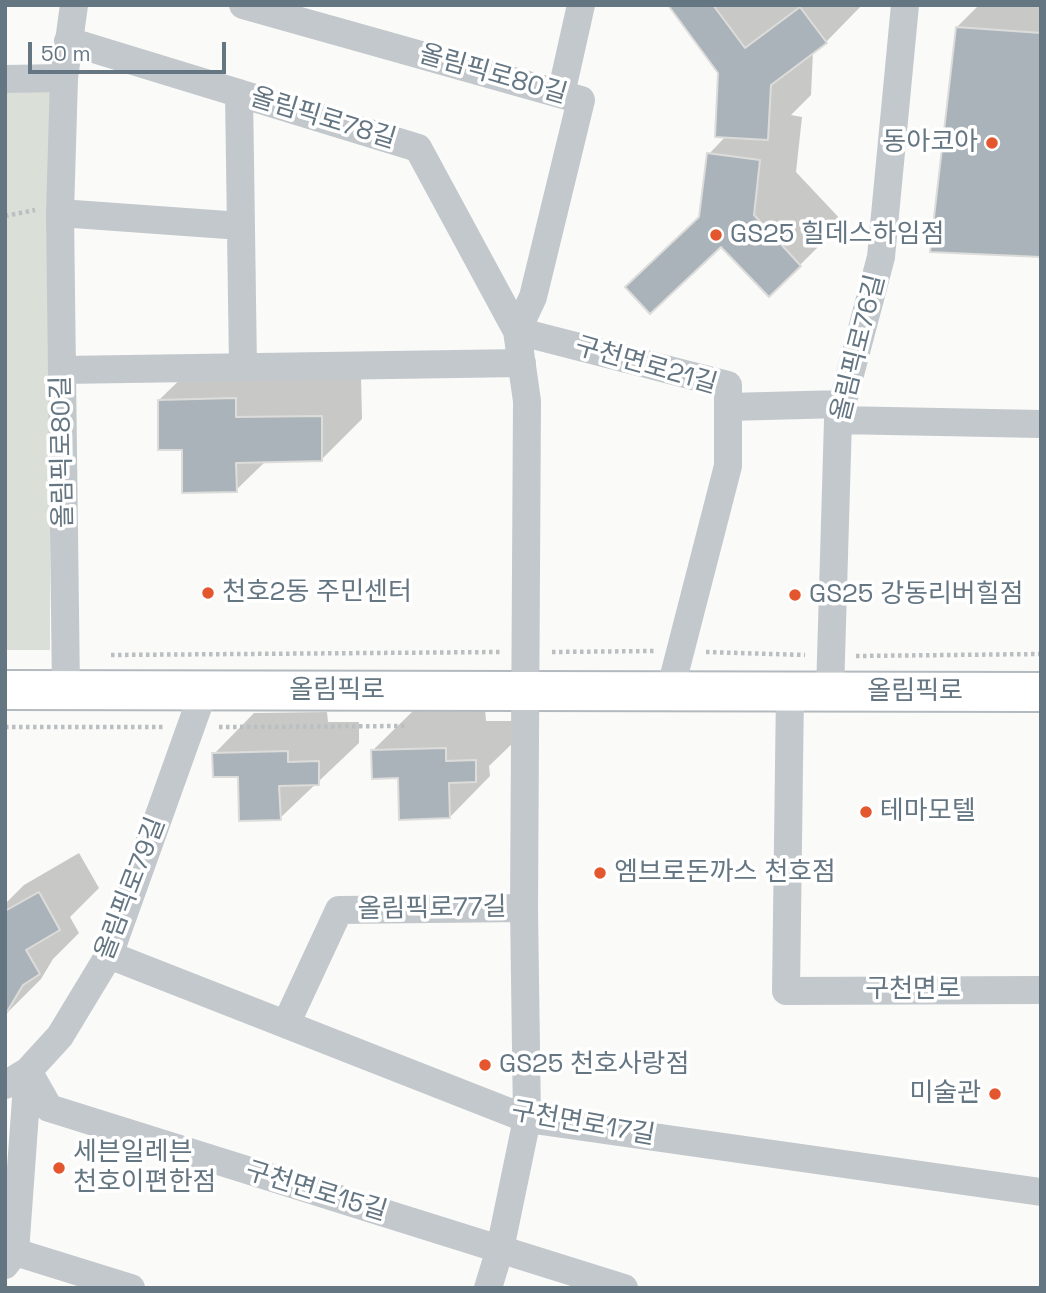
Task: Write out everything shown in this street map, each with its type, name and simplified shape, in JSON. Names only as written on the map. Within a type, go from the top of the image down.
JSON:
[{"type":"main road","name":"올림픽로","points":[[5,690],[1041,692]]},
{"type":"street","name":"올림픽로80길","points":[[66,690],[62,370],[51,211],[74,5]]},
{"type":"street","name":"올림픽로80길","points":[[243,5],[571,97]]},
{"type":"street","points":[[517,331],[533,298],[571,97],[581,5]]},
{"type":"street","name":"올림픽로76길","points":[[830,692],[840,412],[881,257],[905,5]]},
{"type":"street","name":"올림픽로78길","points":[[68,41],[418,148],[517,331],[527,401],[526,691]]},
{"type":"street","points":[[5,79],[64,78]]},
{"type":"street","points":[[239,93],[243,367]]},
{"type":"street","points":[[51,211],[241,226]]},
{"type":"street","name":"구천면로21길","points":[[517,331],[728,385],[728,407],[1041,424]]},
{"type":"street","points":[[62,370],[522,363]]},
{"type":"street","points":[[670,691],[728,466],[728,407]]},
{"type":"street","name":"올림픽로79길","points":[[17,1078],[60,1036],[109,955],[204,690]]},
{"type":"street","name":"올림픽로77길","points":[[488,1288],[527,1119],[524,908],[526,691]]},
{"type":"street","name":"구천면로","points":[[790,692],[786,991],[1041,990]]},
{"type":"street","name":"올림픽로77길","points":[[286,1024],[339,910],[524,908]]},
{"type":"street","name":"구천면로17길","points":[[109,955],[527,1119],[1041,1192]]},
{"type":"street","points":[[17,1078],[10,1258],[131,1288]]},
{"type":"street","name":"구천면로15길","points":[[17,1078],[49,1108],[624,1288]]},
{"type":"path","points":[[5,216],[51,211]]},
{"type":"shaded area","points":[[58,85],[50,215],[50,650],[5,650],[5,88]]},
{"type":"building","points":[[668,5],[713,5],[745,48],[800,7],[827,43],[771,85],[768,140],[715,137],[718,73]]},
{"type":"building","name":"동아코아","points":[[956,27],[1041,33],[1041,257],[930,252]]},
{"type":"building","points":[[707,153],[760,160],[754,215],[801,266],[769,297],[721,247],[650,314],[625,287],[699,217]]},
{"type":"building","points":[[236,398],[236,417],[322,416],[322,461],[236,463],[237,492],[182,493],[182,450],[158,450],[158,400]]},
{"type":"building","points":[[446,748],[446,761],[476,760],[476,782],[449,783],[450,818],[399,820],[398,778],[372,779],[371,750]]},
{"type":"building","points":[[288,751],[288,762],[319,761],[319,785],[279,786],[281,820],[239,821],[238,777],[213,777],[212,753]]},
{"type":"building","points":[[39,892],[60,930],[26,950],[40,974],[23,985],[5,1015],[5,911]]},
{"type":"place","name":"동아코아","points":[[992,143]]},
{"type":"place","name":"GS25 힐데스하임점","points":[[716,235]]},
{"type":"place","name":"천호2동 주민센터","points":[[208,593]]},
{"type":"place","name":"GS25 강동리버힐점","points":[[795,595]]},
{"type":"place","name":"테마모텔","points":[[866,812]]},
{"type":"place","name":"엠브로돈까스 천호점","points":[[600,873]]},
{"type":"place","name":"GS25 천호사랑점","points":[[485,1065]]},
{"type":"place","name":"미술관","points":[[995,1094]]},
{"type":"place","name":"세븐일레븐 천호이편한점","points":[[59,1168]]}]
